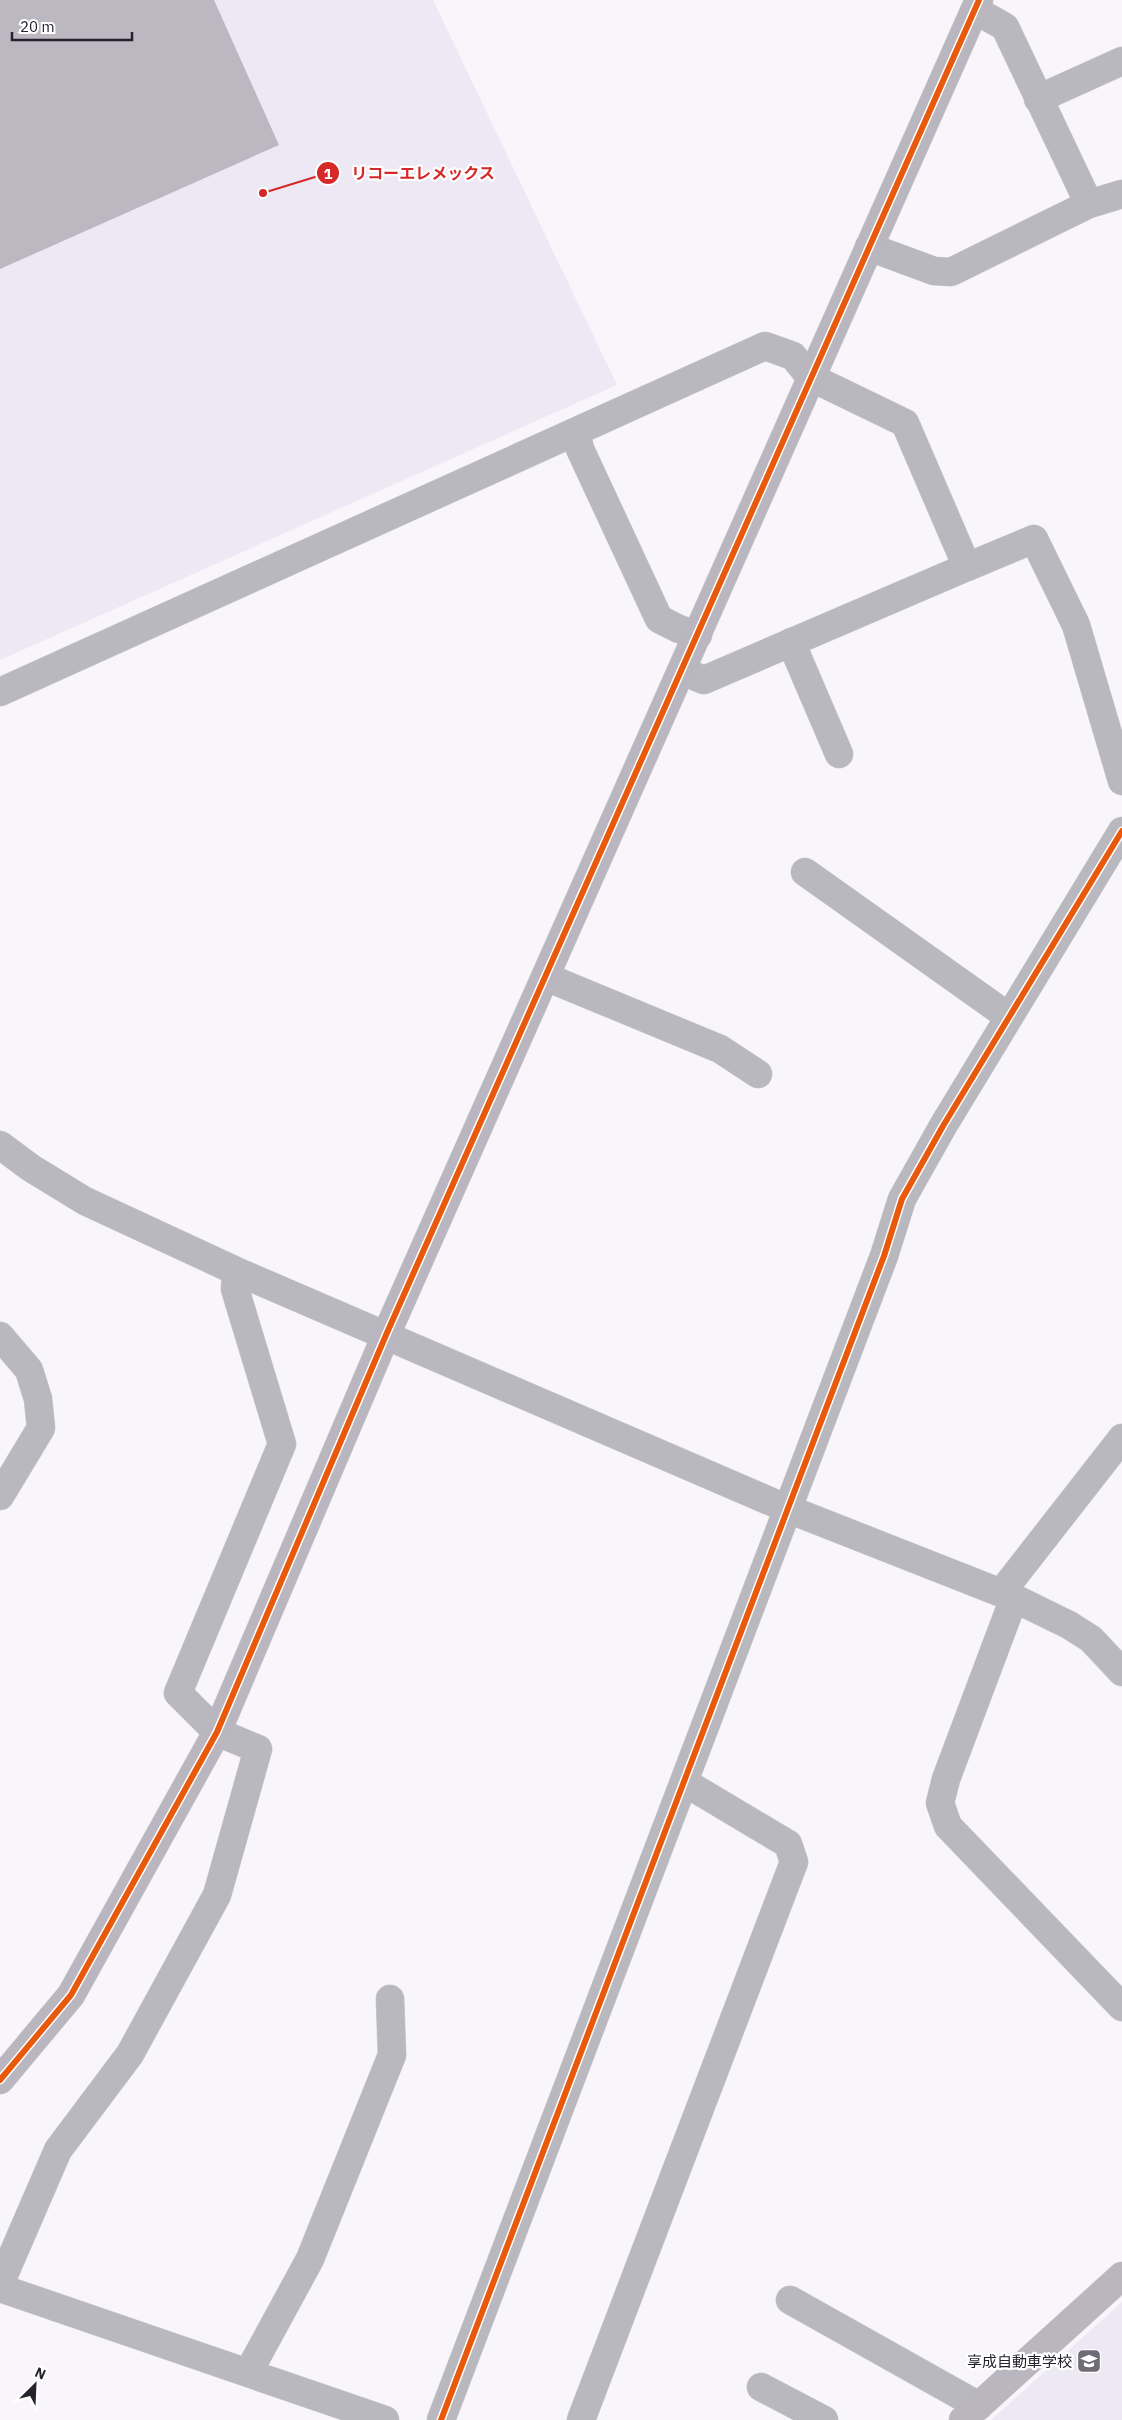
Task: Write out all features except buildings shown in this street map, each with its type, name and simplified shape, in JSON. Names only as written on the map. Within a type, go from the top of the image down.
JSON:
[{"type":"street","points":[[0,2080],[71,1995],[217,1732],[386,1335],[698,635],[810,377],[977,5],[1005,27],[1089,204]]},
{"type":"street","points":[[1038,99],[1122,61]]},
{"type":"street","points":[[868,247],[934,271],[951,272],[1089,204],[1122,194]]},
{"type":"street","points":[[0,692],[765,346],[793,356],[810,377],[905,423],[967,567]]},
{"type":"street","points":[[576,432],[580,449],[659,619],[679,629],[698,635]]},
{"type":"street","points":[[682,671],[704,680],[1034,539],[1076,625],[1122,781]]},
{"type":"street","points":[[791,642],[839,754]]},
{"type":"street","points":[[442,2420],[884,1256],[902,1199],[943,1126],[1122,831]]},
{"type":"street","points":[[805,872],[1009,1017]]},
{"type":"street","points":[[546,977],[720,1049],[758,1074]]},
{"type":"street","points":[[0,1146],[31,1168],[85,1201],[236,1271],[788,1509],[1007,1595],[1070,1625],[1091,1638],[1122,1672]]},
{"type":"street","points":[[0,2284],[58,2150],[130,2054],[217,1895],[258,1748],[217,1732],[178,1693],[282,1444],[235,1289],[236,1271]]},
{"type":"street","points":[[0,1336],[29,1370],[38,1399],[41,1428],[0,1496]]},
{"type":"street","points":[[1122,1438],[1007,1595],[940,1802],[948,1826],[1122,2007]]},
{"type":"street","points":[[581,2420],[794,1862],[788,1844],[684,1782]]},
{"type":"street","points":[[248,2373],[310,2259],[392,2055],[390,1999]]},
{"type":"street","points":[[790,2300],[971,2413],[1122,2276]]},
{"type":"street","points":[[0,2288],[385,2420]]},
{"type":"street","points":[[762,2388],[824,2420]]},
{"type":"shaded area","points":[[0,0],[433,0],[617,385],[0,660]]},
{"type":"shaded area","name":"享成自動車学校","points":[[1122,2302],[1122,2420],[991,2420]]},
{"type":"cycle path","points":[[0,2080],[71,1995],[217,1732],[386,1335],[979,0]]},
{"type":"cycle path","points":[[441,2420],[884,1256],[902,1199],[943,1126],[1122,831]]},
{"type":"place","name":"リコーエレメックス","points":[[263,193]]},
{"type":"place","name":"享成自動車学校","points":[[1089,2361]]}]
